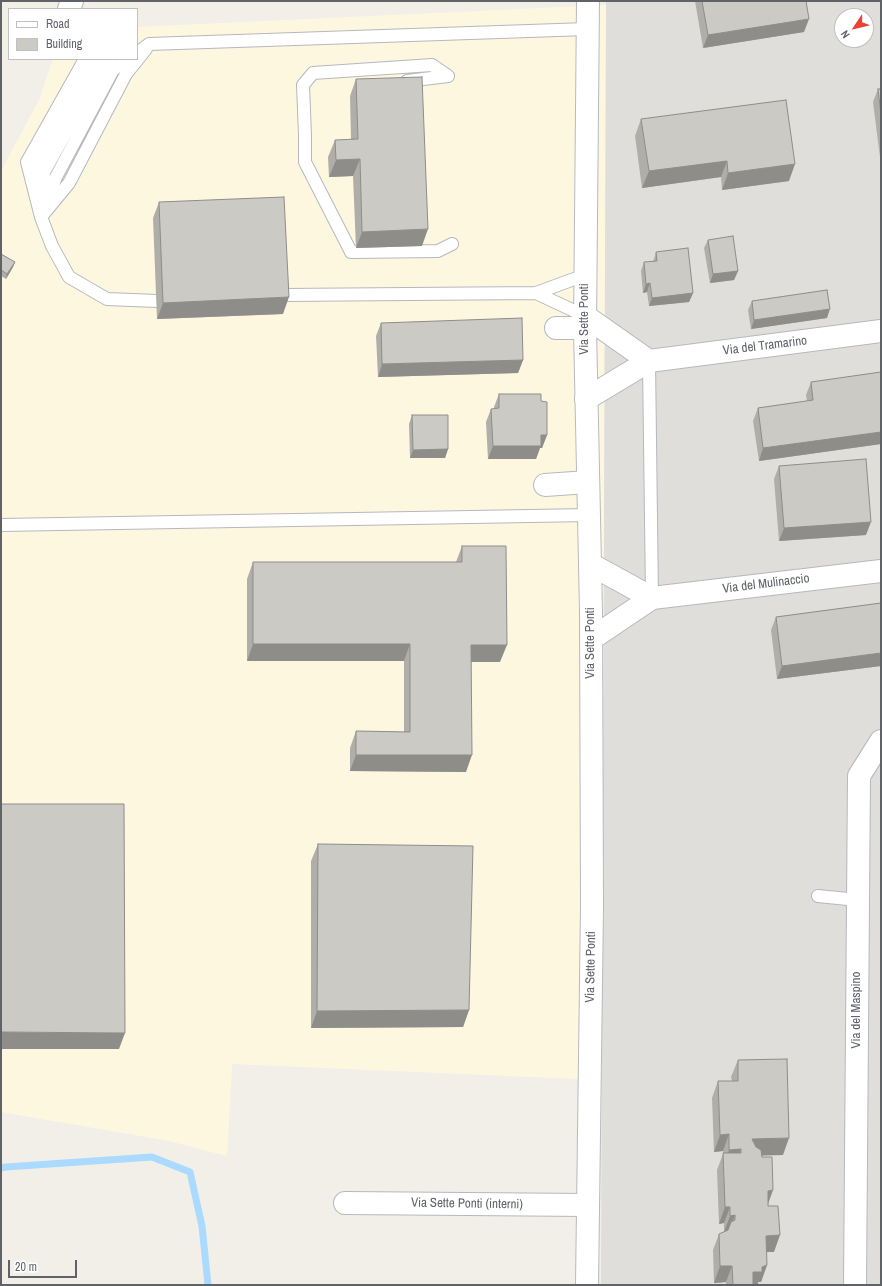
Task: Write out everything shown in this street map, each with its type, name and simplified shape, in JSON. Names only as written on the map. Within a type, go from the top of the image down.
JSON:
[{"type":"street","name":"Via Sette Ponti","points":[[587,1285],[592,906],[591,639],[585,322],[588,1]]},
{"type":"street","points":[[556,328],[585,322],[649,361]]},
{"type":"street","name":"Via del Tramarino","points":[[586,399],[649,361],[881,331]]},
{"type":"street","points":[[545,485],[588,482]]},
{"type":"street","points":[[590,564],[652,598]]},
{"type":"street","name":"Via del Mulinaccio","points":[[591,639],[652,598],[881,571]]},
{"type":"street","name":"Via del Maspino","points":[[855,1285],[859,776],[881,741]]},
{"type":"street","name":"Via Sette Ponti (interni)","points":[[345,1203],[588,1205]]},
{"type":"lane","points":[[138,48],[149,44],[587,29]]},
{"type":"lane","points":[[138,52],[149,44]]},
{"type":"lane","points":[[138,58],[149,44]]},
{"type":"lane","points":[[84,60],[27,162],[41,217],[52,246],[69,277],[107,299],[157,301]]},
{"type":"lane","points":[[41,217],[35,167],[95,60]]},
{"type":"lane","points":[[41,217],[44,172],[106,60]]},
{"type":"lane","points":[[41,217],[56,177],[113,70],[127,60]]},
{"type":"lane","points":[[41,217],[69,183],[126,74],[137,60]]},
{"type":"lane","points":[[397,82],[448,76],[432,65],[313,73],[304,85],[306,162],[351,252],[438,252],[452,244]]},
{"type":"lane","points":[[282,295],[536,293],[585,275]]},
{"type":"lane","points":[[536,293],[585,322]]},
{"type":"lane","points":[[649,361],[652,598]]},
{"type":"lane","points":[[1,525],[589,515]]},
{"type":"lane","points":[[818,896],[858,900]]},
{"type":"shaded area","points":[[606,1],[881,1],[881,1285],[601,1285]]},
{"type":"shaded area","points":[[606,5],[602,1080],[232,1064],[227,1156],[169,1141],[1,1112],[1,171],[39,100],[53,60],[138,60],[138,27]]},
{"type":"building","points":[[702,1],[806,1],[809,19],[708,35]]},
{"type":"building","points":[[422,77],[428,229],[362,232],[360,159],[336,160],[335,140],[358,139],[356,79]]},
{"type":"building","points":[[878,89],[881,89],[881,114]]},
{"type":"building","points":[[786,100],[795,164],[728,173],[727,161],[649,171],[641,119]]},
{"type":"building","points":[[284,197],[289,297],[163,303],[159,202]]},
{"type":"building","points":[[733,236],[738,271],[713,274],[708,240]]},
{"type":"building","points":[[688,248],[693,293],[652,298],[650,283],[646,284],[644,262],[657,261],[656,252]]},
{"type":"building","points":[[1,254],[15,262],[7,274],[1,270]]},
{"type":"building","points":[[827,290],[830,309],[754,320],[752,301]]},
{"type":"building","points":[[522,318],[523,360],[382,364],[381,323]]},
{"type":"building","points":[[881,372],[881,432],[763,448],[758,408],[813,400],[811,382]]},
{"type":"building","points":[[499,394],[541,394],[541,401],[547,402],[547,435],[541,435],[541,446],[493,446],[491,409],[499,408]]},
{"type":"building","points":[[412,415],[448,415],[448,449],[413,450]]},
{"type":"building","points":[[866,459],[871,522],[784,528],[779,466]]},
{"type":"building","points":[[462,546],[506,546],[507,645],[471,645],[472,755],[356,755],[356,731],[410,732],[410,644],[253,644],[253,562],[462,562]]},
{"type":"building","points":[[881,603],[881,653],[782,666],[776,617]]},
{"type":"building","points":[[1,804],[124,804],[125,1033],[1,1032]]},
{"type":"building","points":[[318,844],[473,846],[469,1010],[317,1011]]},
{"type":"building","points":[[787,1059],[789,1138],[752,1139],[756,1147],[761,1150],[762,1157],[772,1157],[773,1190],[768,1191],[768,1206],[778,1206],[780,1235],[766,1236],[767,1265],[762,1267],[762,1272],[753,1272],[753,1285],[733,1285],[732,1266],[720,1266],[719,1234],[728,1230],[731,1222],[735,1220],[735,1215],[730,1216],[730,1207],[725,1207],[723,1153],[741,1153],[741,1149],[729,1150],[729,1134],[720,1135],[718,1081],[738,1081],[738,1060]]},
{"type":"waterway","points":[[1,1168],[152,1157],[190,1172],[202,1226],[208,1285]]}]
